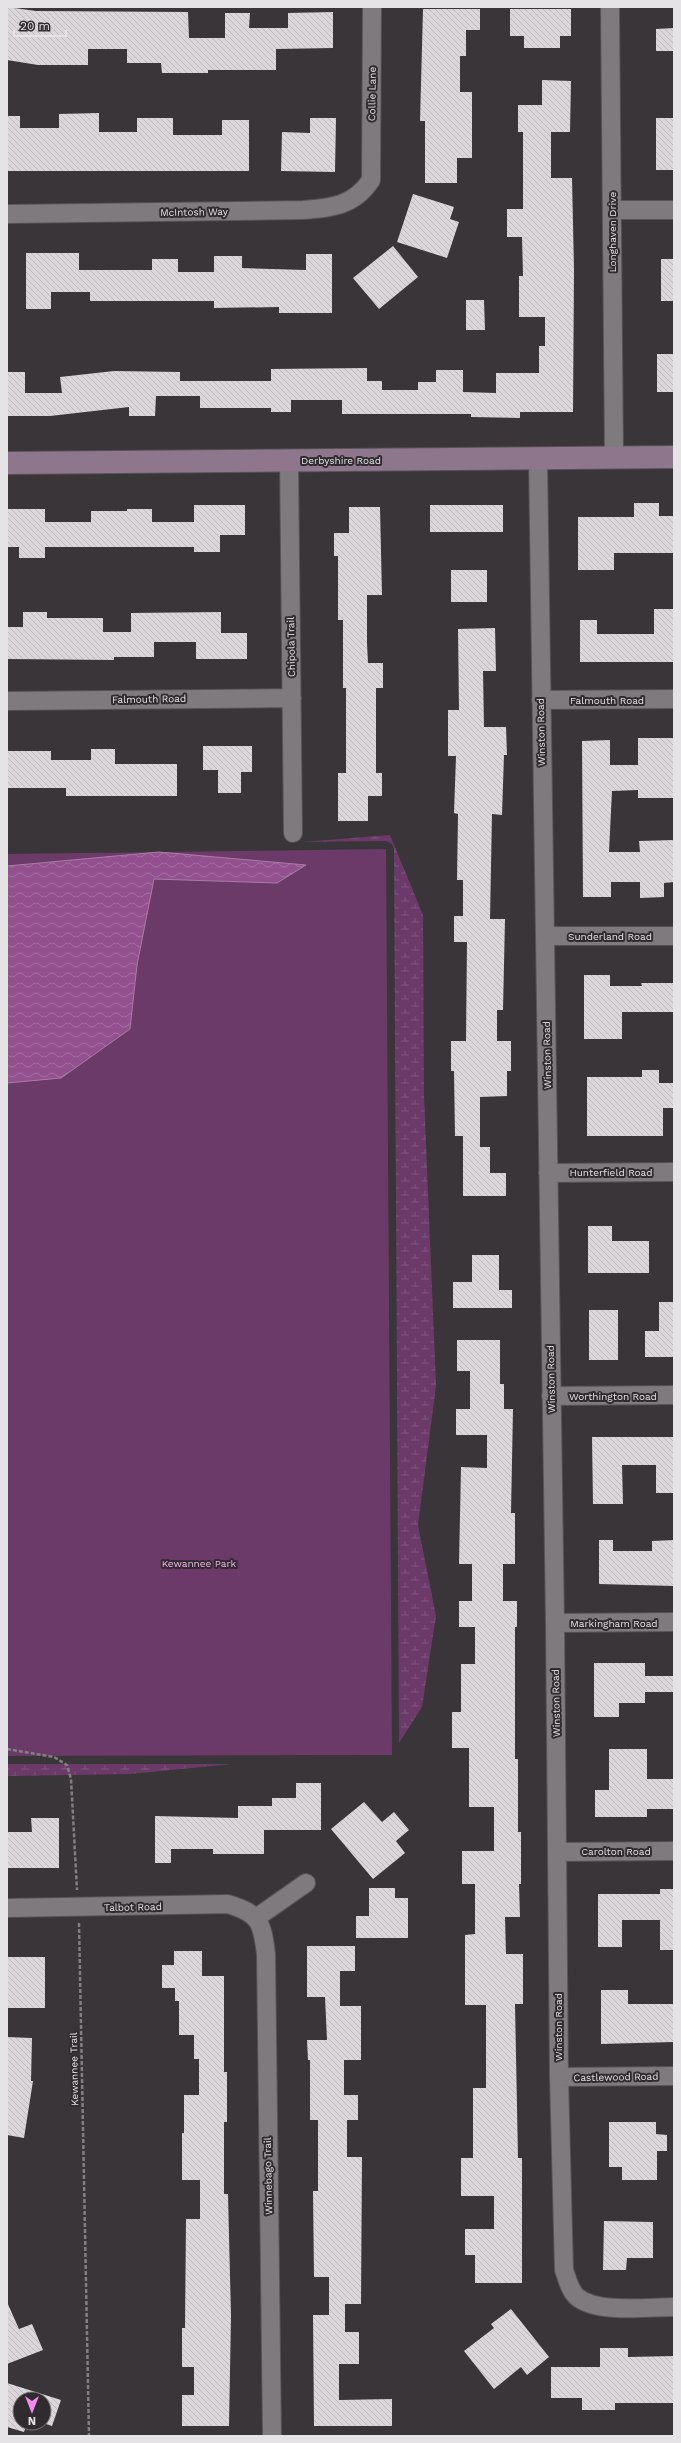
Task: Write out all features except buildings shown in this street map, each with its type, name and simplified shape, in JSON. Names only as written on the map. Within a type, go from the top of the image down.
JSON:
[{"type":"street","name":"Collie Lane","points":[[371,180],[372,7]]},
{"type":"street","name":"Longhaven Drive","points":[[610,7],[614,458]]},
{"type":"street","name":"McIntosh Way","points":[[7,214],[303,210],[336,208],[364,191],[371,180]]},
{"type":"street","points":[[612,210],[674,210]]},
{"type":"street","name":"Derbyshire Road","points":[[7,463],[674,457]]},
{"type":"street","name":"Winston Road","points":[[538,459],[558,1852],[559,2077],[564,2270],[569,2284],[577,2297],[591,2304],[607,2307],[674,2307]]},
{"type":"street","name":"Chipola Trail","points":[[289,460],[293,833]]},
{"type":"street","name":"Falmouth Road","points":[[7,701],[292,698]]},
{"type":"street","name":"Falmouth Road","points":[[541,700],[674,699]]},
{"type":"street","name":"Sunderland Road","points":[[545,936],[674,936]]},
{"type":"street","name":"Hunterfield Road","points":[[548,1173],[674,1172]]},
{"type":"street","name":"Worthington Road","points":[[551,1396],[674,1395]]},
{"type":"street","name":"Markingham Road","points":[[555,1623],[674,1622]]},
{"type":"street","name":"Carolton Road","points":[[558,1852],[674,1851]]},
{"type":"street","points":[[256,1918],[306,1883]]},
{"type":"street","name":"Talbot Road","points":[[7,1908],[78,1908],[228,1904],[246,1910],[256,1918]]},
{"type":"street","name":"Winnebago Trail","points":[[256,1918],[263,1933],[266,1954],[272,2436]]},
{"type":"street","name":"Castlewood Road","points":[[559,2077],[674,2076]]},
{"type":"path","name":"Kewannee Trail","points":[[7,1749],[54,1757],[67,1765],[71,1779],[78,1908],[89,2436]]},
{"type":"green space","points":[[390,835],[423,915],[424,1094],[436,1386],[418,1525],[436,1616],[422,1707],[399,1743],[394,849],[392,844],[386,841],[302,842]]},
{"type":"green space","name":"Kewannee Park","points":[[386,849],[392,1755],[7,1756],[7,854]]},
{"type":"green space","points":[[7,1764],[232,1764],[130,1774],[7,1776]]},
{"type":"water","points":[[159,852],[306,865],[277,883],[154,879],[137,965],[130,1029],[61,1078],[7,1083],[7,866]]}]
